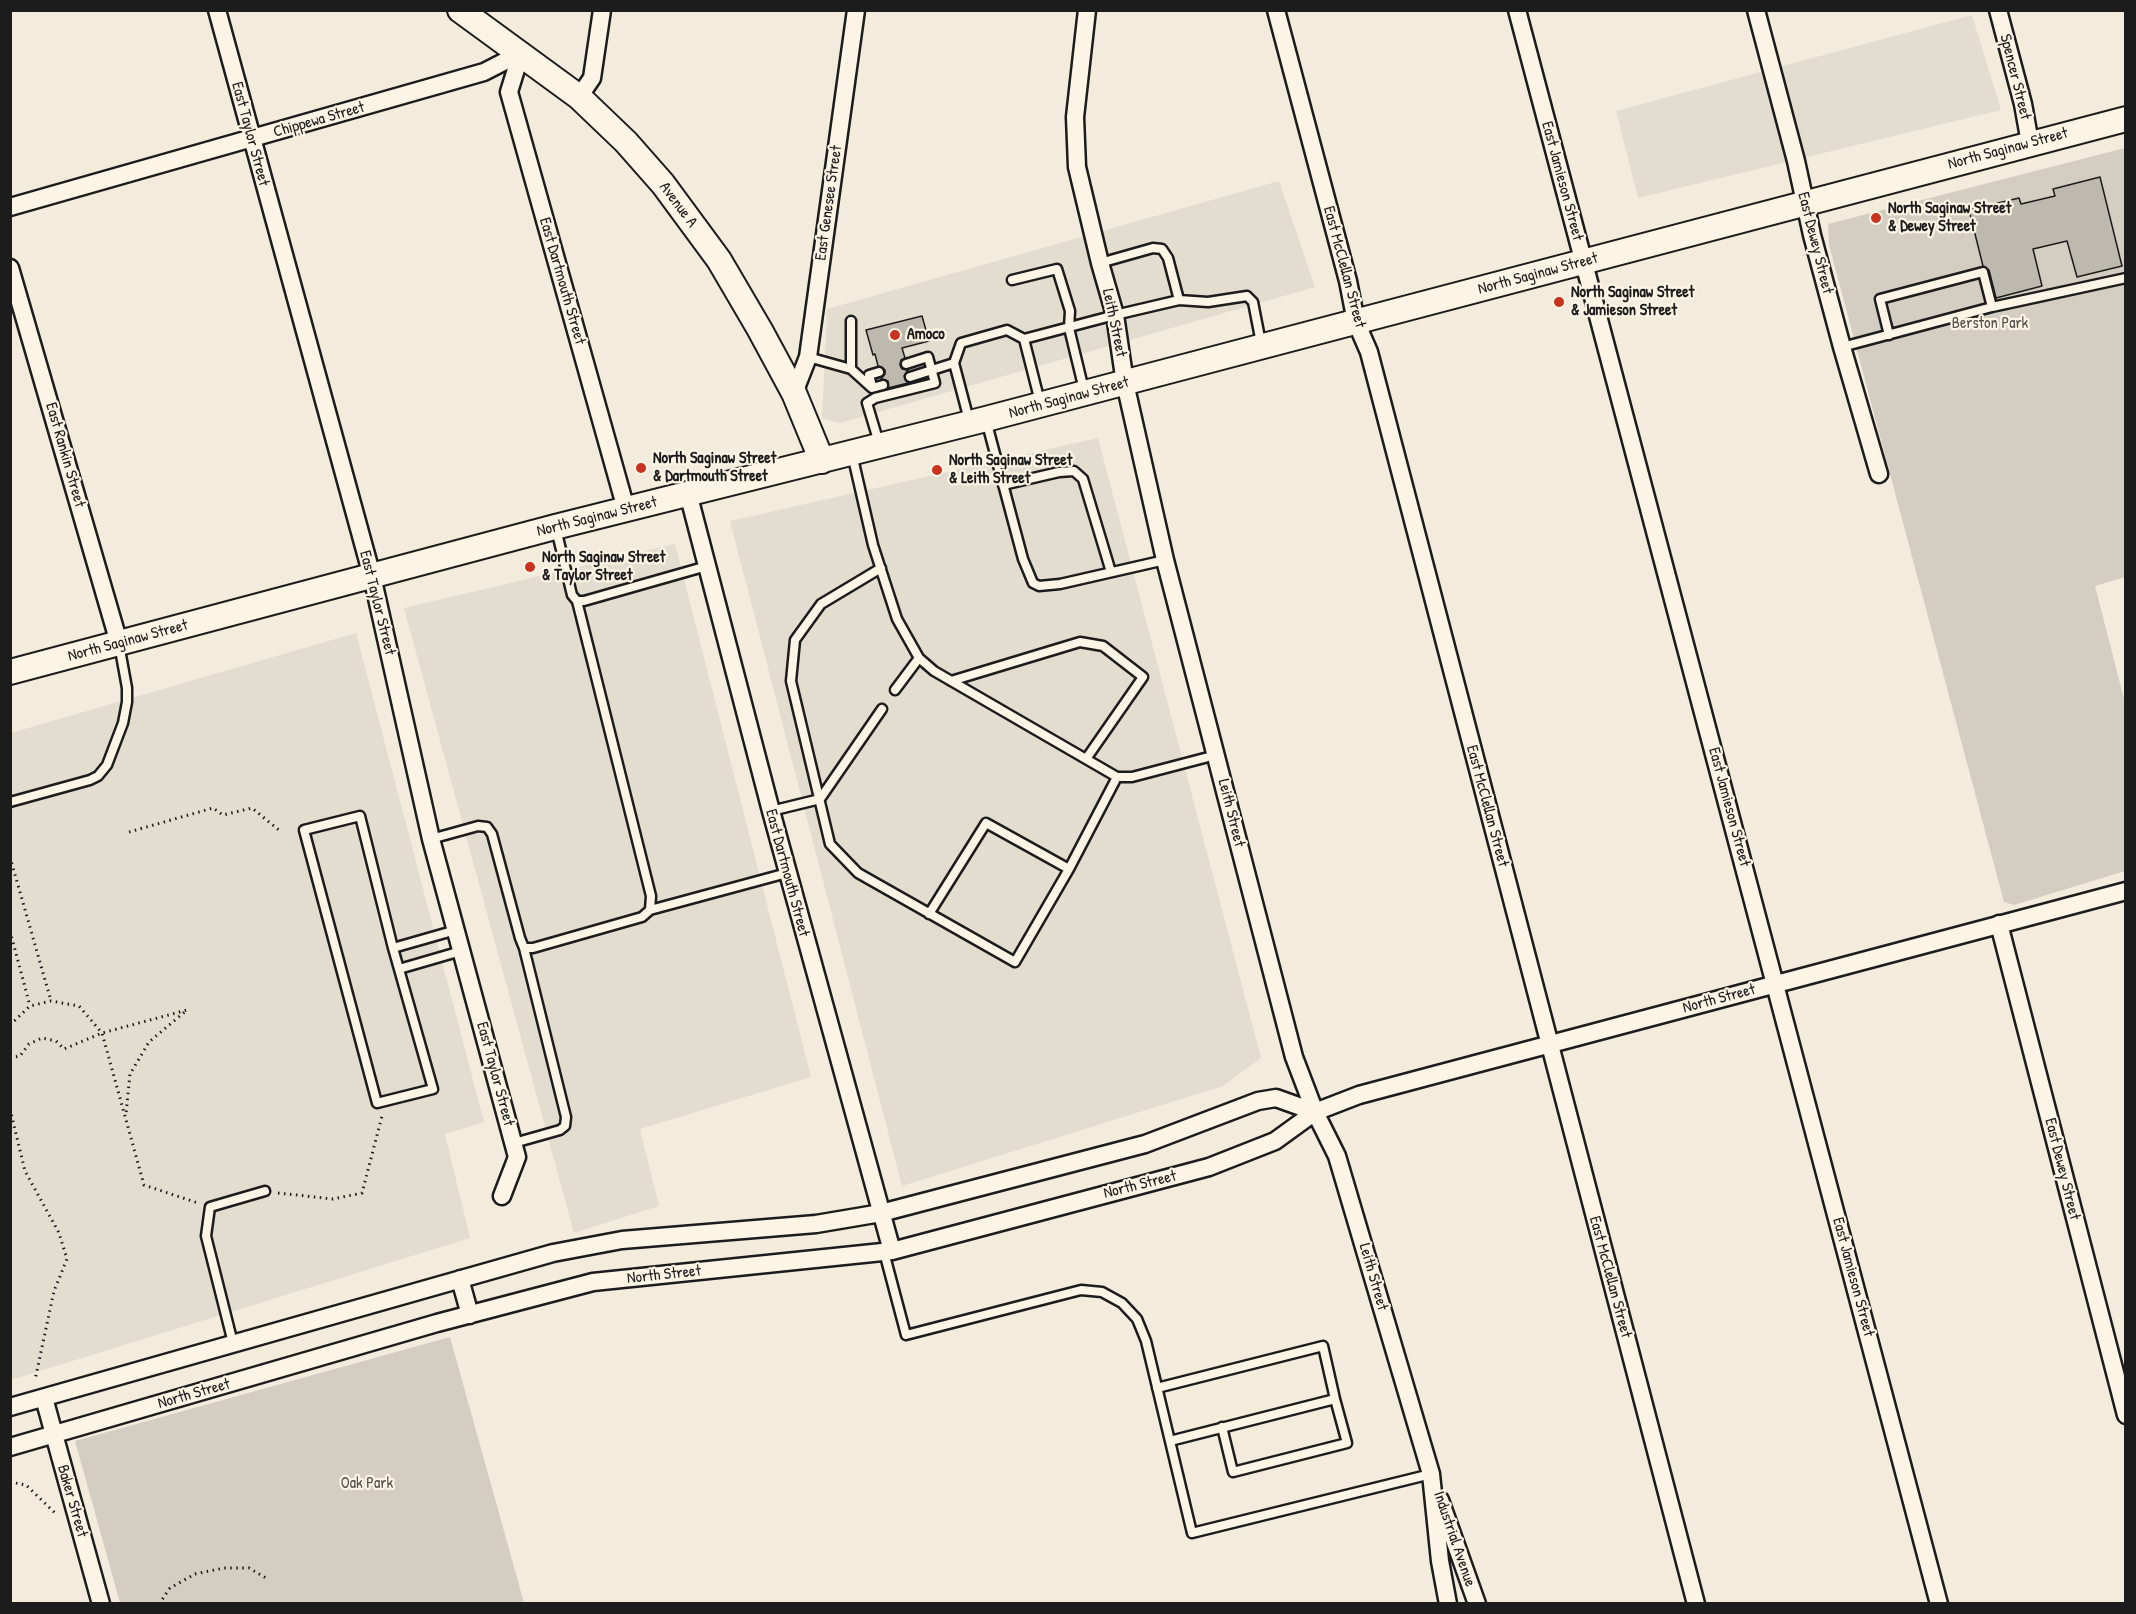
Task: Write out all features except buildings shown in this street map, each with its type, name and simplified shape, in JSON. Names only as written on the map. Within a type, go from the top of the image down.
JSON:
[{"type":"main road","name":"Avenue A","points":[[460,10],[579,97],[626,142],[663,184],[719,260],[794,393],[822,461]]},
{"type":"main road","name":"North Saginaw Street","points":[[10,672],[555,527],[1041,405],[2126,119]]},
{"type":"street","name":"East Taylor Street","points":[[217,10],[372,576],[431,839],[514,1143],[517,1157],[502,1196]]},
{"type":"street","points":[[579,97],[592,78],[602,10]]},
{"type":"street","name":"East Genesee Street","points":[[794,393],[808,357],[856,10]]},
{"type":"street","name":"Leith Street","points":[[1087,10],[1075,117],[1077,167],[1115,315],[1125,383],[1165,560],[1294,1057],[1315,1112],[1337,1156],[1431,1474],[1440,1561],[1448,1604]]},
{"type":"street","name":"East McClellan Street","points":[[1276,10],[1348,281],[1356,322],[1369,352],[1696,1604]]},
{"type":"street","name":"East Jamieson Street","points":[[1516,10],[1940,1604]]},
{"type":"street","name":"East Dewey Street","points":[[1756,10],[1796,161],[1804,204],[1879,474]]},
{"type":"street","name":"Spencer Street","points":[[1998,10],[2023,104],[2030,143]]},
{"type":"street","name":"Chippewa Street","points":[[10,207],[484,72],[521,53]]},
{"type":"street","name":"East Dartmouth Street","points":[[521,53],[509,92],[626,509]]},
{"type":"street","name":"East Rankin Street","points":[[10,268],[119,643]]},
{"type":"street","name":"East Dartmouth Street","points":[[688,493],[787,873],[881,1213],[888,1252]]},
{"type":"street","name":"North Street","points":[[10,1447],[593,1282],[888,1252],[1209,1167],[1275,1141],[1315,1112],[1359,1095],[2126,891]]},
{"type":"street","name":"East Dewey Street","points":[[1999,924],[2126,1415]]},
{"type":"street","points":[[10,1407],[554,1253],[622,1240],[816,1224],[881,1213],[1145,1144],[1258,1101],[1276,1098],[1315,1112]]},
{"type":"street","points":[[460,1279],[470,1315]]},
{"type":"street","name":"Baker Street","points":[[44,1398],[101,1604]]},
{"type":"street","name":"Industrial Avenue","points":[[1431,1474],[1477,1604]]},
{"type":"lane","points":[[1100,263],[1152,248],[1162,249],[1168,258],[1179,300]]},
{"type":"lane","points":[[1012,280],[1058,269],[1070,311],[1069,327],[1085,393]]},
{"type":"lane","points":[[1889,335],[1880,299],[1983,272],[1992,307]]},
{"type":"lane","points":[[1842,347],[1992,307],[2126,278]]},
{"type":"lane","points":[[1165,560],[1060,585],[1039,586],[1033,583],[1023,559],[1003,485],[954,363],[961,343],[1007,330],[1024,339],[1179,300],[1208,302],[1246,296],[1253,302],[1262,346]]},
{"type":"lane","points":[[850,369],[851,321]]},
{"type":"lane","points":[[1024,339],[1041,405]]},
{"type":"lane","points":[[808,357],[850,369],[872,388]]},
{"type":"lane","points":[[880,446],[867,404],[875,399],[935,383],[928,357],[906,364]]},
{"type":"lane","points":[[910,377],[954,363]]},
{"type":"lane","points":[[875,399],[869,375],[879,372]]},
{"type":"lane","points":[[872,388],[883,385]]},
{"type":"lane","points":[[852,454],[873,545],[897,620],[919,658],[934,671],[1117,777],[1132,777],[1216,755]]},
{"type":"lane","points":[[1003,485],[1059,472],[1074,471],[1083,479],[1111,572]]},
{"type":"lane","points":[[555,527],[572,595],[577,601],[651,896],[650,910]]},
{"type":"lane","points":[[577,601],[707,566]]},
{"type":"lane","points":[[881,568],[821,604],[795,640],[791,681],[830,844],[858,873],[1015,962],[1069,869],[1117,777]]},
{"type":"lane","points":[[951,681],[1080,642],[1103,646],[1143,677],[1086,759]]},
{"type":"lane","points":[[10,802],[90,780],[102,772],[107,765],[123,723],[127,702],[127,688],[119,643]]},
{"type":"lane","points":[[895,690],[919,658]]},
{"type":"lane","points":[[771,811],[820,799],[882,709]]},
{"type":"lane","points":[[360,816],[393,948],[433,1089],[376,1103],[304,830],[360,816]]},
{"type":"lane","points":[[929,914],[986,823],[1069,869]]},
{"type":"lane","points":[[431,839],[478,826],[487,827],[492,834],[524,948],[566,1117],[565,1126],[560,1130],[514,1143]]},
{"type":"lane","points":[[524,948],[533,948],[642,917],[650,910],[787,873]]},
{"type":"lane","points":[[393,948],[456,930]]},
{"type":"lane","points":[[399,969],[462,951]]},
{"type":"lane","points":[[233,1343],[206,1236],[210,1207],[265,1191]]},
{"type":"lane","points":[[888,1252],[906,1335],[1081,1290],[1102,1292],[1122,1303],[1137,1319],[1146,1341],[1192,1533],[1431,1474]]},
{"type":"lane","points":[[1157,1388],[1323,1346],[1347,1443],[1233,1472],[1222,1427]]},
{"type":"lane","points":[[1170,1441],[1335,1399]]},
{"type":"path","points":[[129,832],[213,808],[224,815],[252,808],[280,831]]},
{"type":"path","points":[[10,857],[51,1001]]},
{"type":"path","points":[[10,931],[30,1006]]},
{"type":"path","points":[[10,1025],[30,1006],[51,1001],[79,1006],[102,1033],[144,1185],[210,1207]]},
{"type":"path","points":[[10,1058],[20,1056],[29,1044],[42,1038],[56,1041],[63,1049],[102,1033],[187,1010],[149,1042],[130,1074],[125,1118]]},
{"type":"path","points":[[10,1109],[25,1171],[59,1233],[67,1259],[54,1291],[35,1380]]},
{"type":"path","points":[[265,1191],[333,1199],[362,1193],[382,1114]]},
{"type":"path","points":[[10,1128],[17,1136]]},
{"type":"path","points":[[10,1482],[26,1485],[55,1513]]},
{"type":"path","points":[[159,1604],[170,1588],[195,1574],[224,1568],[249,1568],[266,1578]]},
{"type":"shaded area","points":[[1972,15],[2001,110],[1638,198],[1616,111]]},
{"type":"shaded area","points":[[1279,181],[1315,287],[840,423],[822,418],[827,309]]},
{"type":"shaded area","points":[[1098,438],[1261,1058],[1223,1086],[902,1186],[730,521]]},
{"type":"shaded area","points":[[675,544],[811,1077],[640,1129],[659,1206],[574,1233],[404,608]]},
{"type":"shaded area","points":[[356,633],[484,1122],[445,1134],[470,1238],[11,1380],[11,733]]},
{"type":"green space","name":"Berston Park","points":[[2125,148],[2125,577],[2095,586],[2125,703],[2125,871],[2014,905],[2004,902],[1829,245],[1828,224]]},
{"type":"green space","name":"Oak Park","points":[[450,1337],[524,1603],[120,1603],[75,1441]]},
{"type":"place","name":"North Saginaw Street & Dewey Street","points":[[1876,218]]},
{"type":"place","name":"North Saginaw Street & Jamieson Street","points":[[1559,302]]},
{"type":"place","name":"Amoco","points":[[895,335]]},
{"type":"place","name":"North Saginaw Street & Dartmouth Street","points":[[641,468]]},
{"type":"place","name":"North Saginaw Street & Leith Street","points":[[937,470]]},
{"type":"place","name":"North Saginaw Street & Taylor Street","points":[[530,567]]}]
